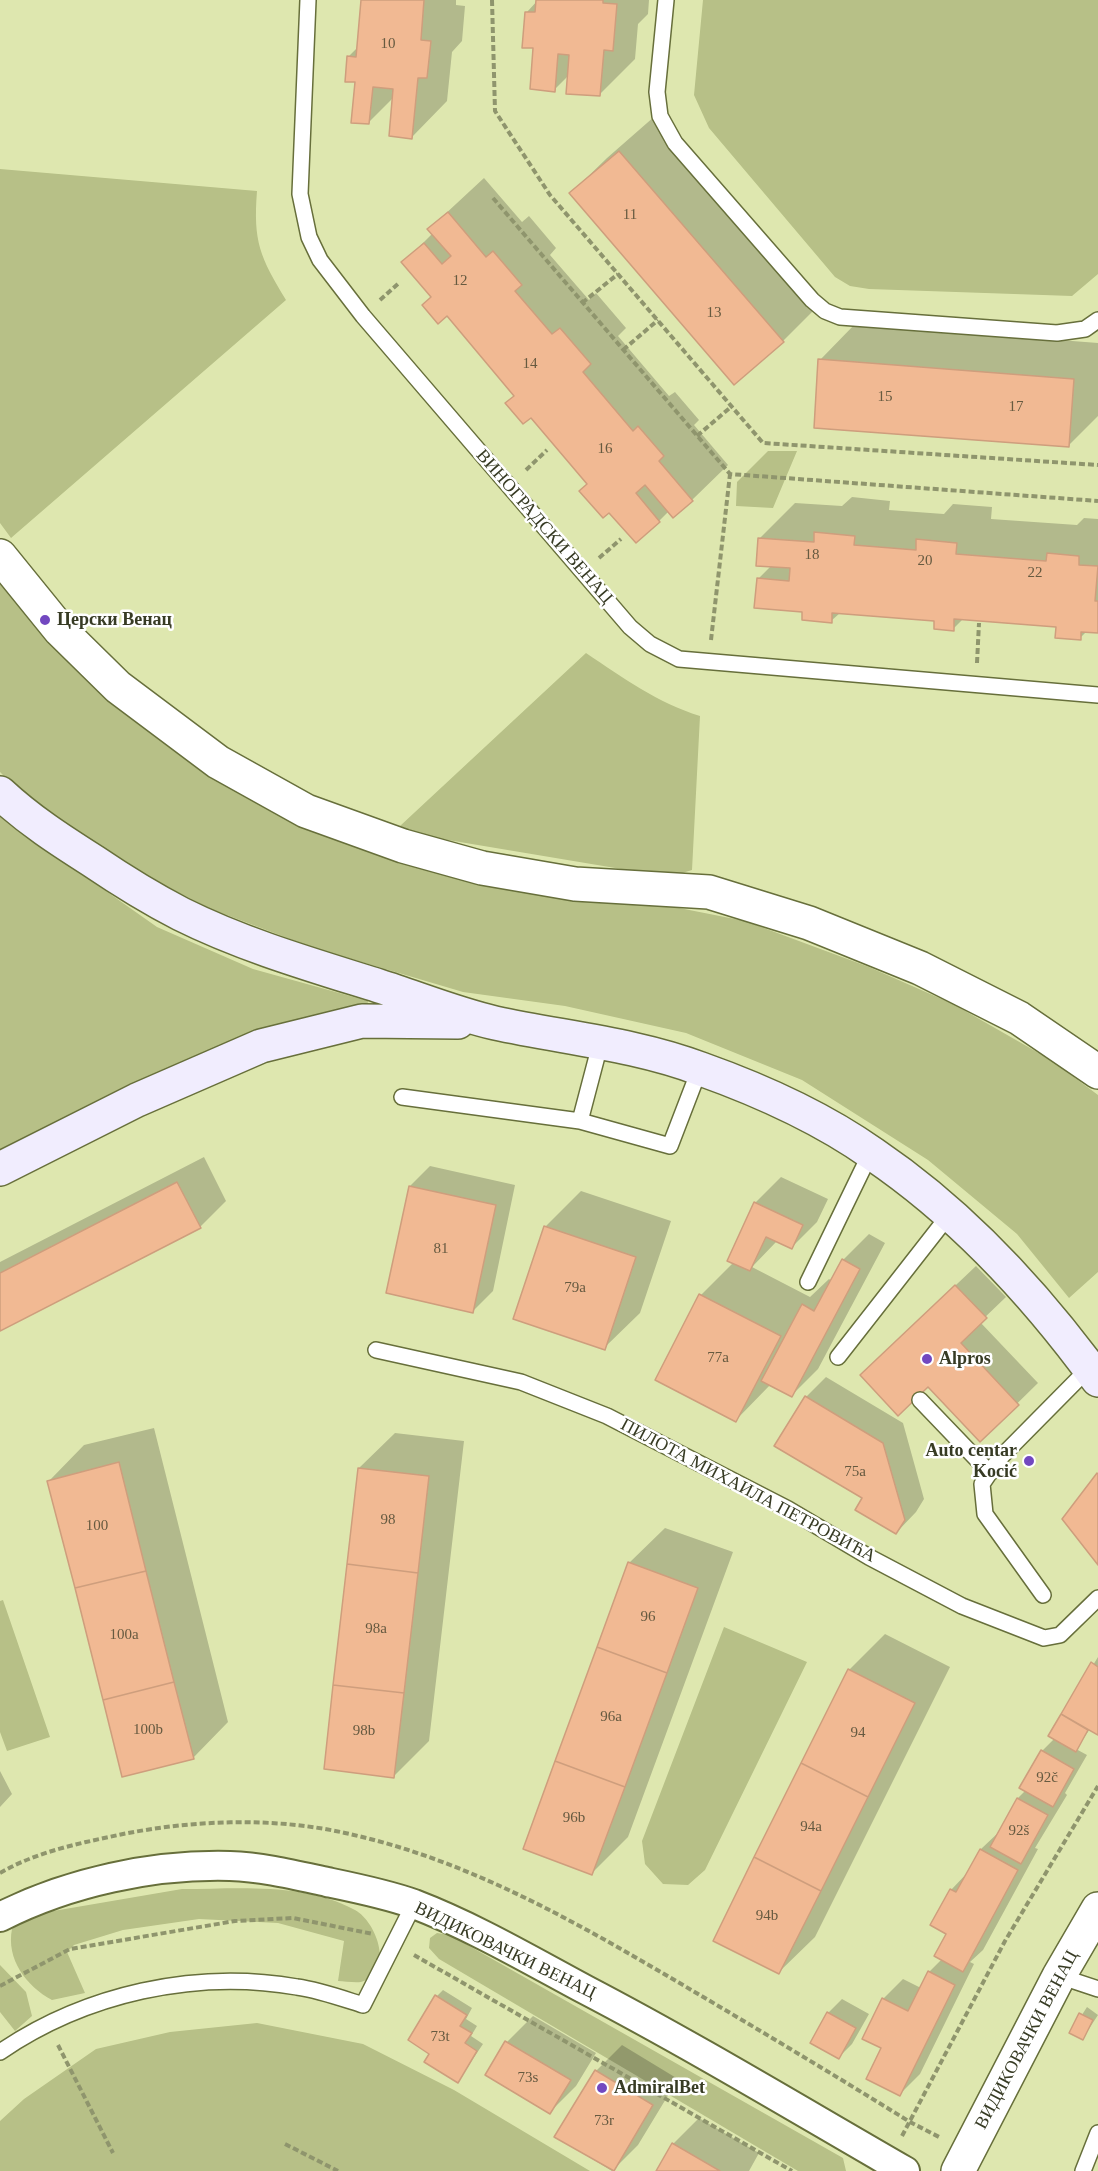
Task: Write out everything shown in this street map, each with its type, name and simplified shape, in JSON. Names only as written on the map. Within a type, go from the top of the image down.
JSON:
[{"type":"main road","points":[[0,793],[42,829],[134,888],[182,914],[278,954],[493,1023],[601,1041],[699,1068],[761,1094],[871,1152],[916,1185],[950,1215],[1037,1303],[1094,1374]]},
{"type":"main road","points":[[0,1169],[137,1100],[261,1046],[362,1021],[493,1023]]},
{"type":"street","points":[[0,556],[60,630],[118,687],[157,719],[218,762],[306,811],[403,846],[463,864],[575,884],[709,892],[809,923],[920,968],[1019,1018],[1098,1072]]},
{"type":"street","name":"ВИДИКОВАЧКИ ВЕНАЦ","points":[[0,1917],[61,1892],[142,1872],[184,1866],[232,1866],[276,1871],[354,1887],[414,1904],[484,1936],[658,2027],[905,2171]]},
{"type":"street","name":"ВИДИКОВАЧКИ ВЕНАЦ","points":[[958,2171],[1059,1976],[1098,1909]]},
{"type":"lane","name":"ВИНОГРАДСКИ ВЕНАЦ","points":[[308,0],[300,194],[309,237],[320,260],[363,316],[630,627],[650,644],[679,659],[1098,695]]},
{"type":"lane","points":[[666,0],[657,92],[660,116],[675,143],[825,312],[840,317],[1057,333],[1085,329],[1098,320]]},
{"type":"lane","points":[[580,1121],[601,1041]]},
{"type":"lane","points":[[402,1097],[580,1121],[670,1146],[699,1068]]},
{"type":"lane","points":[[808,1282],[871,1152]]},
{"type":"lane","points":[[838,1357],[950,1215]]},
{"type":"lane","name":"ПИЛОТА МИХАИЛА ПЕТРОВИЋА","points":[[376,1350],[521,1382],[608,1416],[788,1509],[869,1557],[962,1606],[1044,1638],[1060,1635],[1098,1598]]},
{"type":"lane","points":[[1043,1595],[985,1514],[982,1484],[999,1459],[1094,1374]]},
{"type":"lane","points":[[921,1400],[990,1473]]},
{"type":"lane","points":[[0,2052],[47,2024],[102,2001],[163,1987],[197,1983],[269,1983],[299,1987],[363,2005],[414,1904]]},
{"type":"lane","points":[[1059,1976],[1098,1989]]},
{"type":"lane","points":[[1083,2171],[1098,2133]]},
{"type":"path","points":[[492,0],[495,111],[550,195],[763,443],[1098,465]]},
{"type":"path","points":[[493,198],[730,474],[1098,501]]},
{"type":"path","points":[[582,303],[618,274]]},
{"type":"path","points":[[622,350],[658,320]]},
{"type":"path","points":[[697,436],[732,406]]},
{"type":"path","points":[[709,661],[730,474]]},
{"type":"path","points":[[977,685],[979,623]]},
{"type":"path","points":[[901,2138],[1005,1941],[1098,1786]]},
{"type":"path","points":[[0,1986],[70,1948],[235,1921],[293,1918],[339,1925],[394,1943],[792,2171]]},
{"type":"path","points":[[47,2024],[113,2153]]},
{"type":"path","points":[[772,2037],[910,2122],[942,2138]]},
{"type":"path","points":[[285,2144],[338,2171]]},
{"type":"green space","points":[[703,0],[1098,0],[1098,274],[1072,296],[869,289],[850,286],[835,277],[709,128],[694,95]]},
{"type":"green space","points":[[0,169],[257,191],[256,224],[260,249],[286,300],[11,538],[0,523]]},
{"type":"green space","points":[[768,451],[797,451],[773,508],[736,506],[737,482]]},
{"type":"green space","points":[[0,570],[214,774],[664,905],[745,921],[869,967],[953,1004],[1051,1060],[1098,1095],[1098,1272],[1069,1298],[1017,1234],[928,1160],[802,1080],[686,1033],[565,1006],[463,992],[311,947],[211,909],[119,862],[12,784],[0,772]]},
{"type":"green space","points":[[586,653],[655,697],[700,716],[692,870],[669,877],[424,836],[400,826]]},
{"type":"green space","points":[[0,812],[32,839],[157,927],[253,969],[368,1001],[366,1013],[0,1163]]},
{"type":"green space","points":[[3,1600],[50,1737],[7,1751],[0,1732],[0,1601]]},
{"type":"green space","points":[[724,1627],[807,1662],[705,1870],[688,1885],[663,1884],[645,1864],[642,1841]]},
{"type":"green space","points":[[182,1889],[270,1889],[293,1891],[335,1901],[355,1910],[370,1925],[379,1947],[378,1969],[371,1977],[361,1982],[338,1981],[344,1941],[278,1923],[199,1919],[123,1930],[74,1945],[67,1952],[85,1993],[52,2000],[26,1979],[15,1961],[12,1951],[12,1929],[30,1915]]},
{"type":"green space","points":[[437,1933],[450,1935],[843,2158],[846,2171],[798,2171],[439,1959],[429,1948],[430,1938]]},
{"type":"green space","points":[[0,1965],[26,1992],[32,2016],[15,2031],[0,2012]]},
{"type":"green space","points":[[257,2023],[363,2044],[454,2090],[590,2171],[0,2171],[0,2121],[24,2099],[96,2049],[170,2032]]},
{"type":"building","points":[[361,0],[424,0],[421,40],[431,41],[427,78],[418,78],[412,139],[389,136],[393,89],[373,87],[369,124],[351,123],[355,82],[345,82],[347,56],[356,57]]},
{"type":"building","points":[[536,0],[603,0],[603,3],[617,4],[613,51],[604,50],[600,96],[566,94],[569,55],[558,54],[555,92],[530,89],[533,48],[522,48],[525,12],[535,12]]},
{"type":"building","points":[[619,151],[784,342],[734,385],[569,193]]},
{"type":"building","points":[[448,212],[486,257],[493,251],[522,285],[515,291],[552,334],[560,328],[591,364],[583,372],[633,431],[638,426],[664,456],[659,461],[693,501],[673,518],[645,485],[636,493],[660,522],[636,543],[609,513],[603,518],[579,491],[587,484],[531,418],[523,424],[505,403],[514,396],[447,316],[438,324],[422,305],[431,297],[401,262],[424,243],[442,264],[451,256],[427,229]]},
{"type":"building","points":[[818,359],[1074,379],[1069,447],[814,428]]},
{"type":"building","points":[[814,532],[855,536],[854,545],[916,550],[916,539],[957,543],[956,554],[1046,561],[1047,553],[1079,556],[1079,565],[1098,566],[1095,601],[1098,601],[1098,633],[1081,632],[1081,640],[1055,638],[1056,627],[954,619],[954,631],[934,629],[934,621],[832,613],[832,623],[802,620],[802,612],[754,608],[757,578],[789,581],[790,568],[756,566],[758,538],[814,542]]},
{"type":"building","points":[[177,1182],[201,1228],[0,1331],[0,1273]]},
{"type":"building","points":[[409,1186],[496,1205],[473,1313],[386,1293]]},
{"type":"building","points":[[754,1202],[803,1225],[792,1249],[766,1237],[750,1271],[727,1261]]},
{"type":"building","points":[[544,1226],[636,1257],[605,1350],[513,1319]]},
{"type":"building","points":[[842,1259],[860,1269],[792,1397],[761,1381],[802,1304],[814,1311]]},
{"type":"building","name":"Alpros","points":[[955,1285],[987,1318],[961,1343],[1019,1405],[980,1442],[928,1387],[898,1416],[860,1375]]},
{"type":"building","points":[[699,1294],[781,1336],[736,1422],[655,1380]]},
{"type":"building","points":[[805,1396],[883,1443],[905,1520],[896,1534],[855,1510],[862,1498],[774,1446]]},
{"type":"building","points":[[119,1462],[146,1571],[75,1588],[47,1481]]},
{"type":"building","points":[[358,1468],[429,1476],[418,1573],[347,1564]]},
{"type":"building","points":[[1098,1474],[1098,1565],[1062,1519]]},
{"type":"building","points":[[628,1562],[698,1588],[667,1673],[597,1647]]},
{"type":"building","points":[[347,1564],[418,1573],[404,1693],[333,1685]]},
{"type":"building","points":[[146,1571],[174,1682],[103,1700],[75,1588]]},
{"type":"building","points":[[597,1647],[667,1673],[625,1787],[555,1761]]},
{"type":"building","points":[[1091,1662],[1098,1667],[1098,1735],[1061,1714]]},
{"type":"building","points":[[848,1669],[915,1703],[868,1797],[801,1763]]},
{"type":"building","points":[[174,1682],[194,1759],[122,1777],[103,1700]]},
{"type":"building","points":[[333,1685],[404,1693],[394,1778],[324,1769]]},
{"type":"building","points":[[1061,1714],[1088,1730],[1076,1752],[1048,1736]]},
{"type":"building","points":[[1041,1750],[1074,1769],[1053,1807],[1019,1788]]},
{"type":"building","points":[[555,1761],[625,1787],[592,1875],[523,1849]]},
{"type":"building","points":[[801,1763],[868,1797],[821,1891],[754,1857]]},
{"type":"building","points":[[1017,1798],[1048,1815],[1021,1864],[990,1847]]},
{"type":"building","points":[[980,1849],[1018,1870],[963,1972],[934,1956],[946,1934],[930,1925],[950,1889],[956,1892]]},
{"type":"building","points":[[754,1857],[821,1891],[779,1974],[713,1941]]},
{"type":"building","points":[[928,1971],[955,1985],[900,2096],[866,2079],[881,2048],[862,2039],[882,1998],[908,2011]]},
{"type":"building","points":[[435,1995],[467,2015],[460,2026],[472,2033],[465,2043],[477,2051],[458,2083],[424,2062],[429,2054],[408,2040]]},
{"type":"building","points":[[827,2012],[856,2028],[839,2059],[810,2043]]},
{"type":"building","points":[[1079,2013],[1093,2020],[1083,2040],[1069,2033]]},
{"type":"building","points":[[505,2041],[571,2080],[550,2114],[485,2075]]},
{"type":"building","points":[[595,2070],[653,2105],[614,2171],[554,2137]]},
{"type":"building","points":[[672,2143],[720,2171],[656,2171]]},
{"type":"place","name":"Церски Венац","points":[[45,620]]},
{"type":"place","name":"Alpros","points":[[927,1359]]},
{"type":"place","name":"Auto centar Kocić","points":[[1029,1461]]},
{"type":"place","name":"AdmiralBet","points":[[602,2088]]}]
